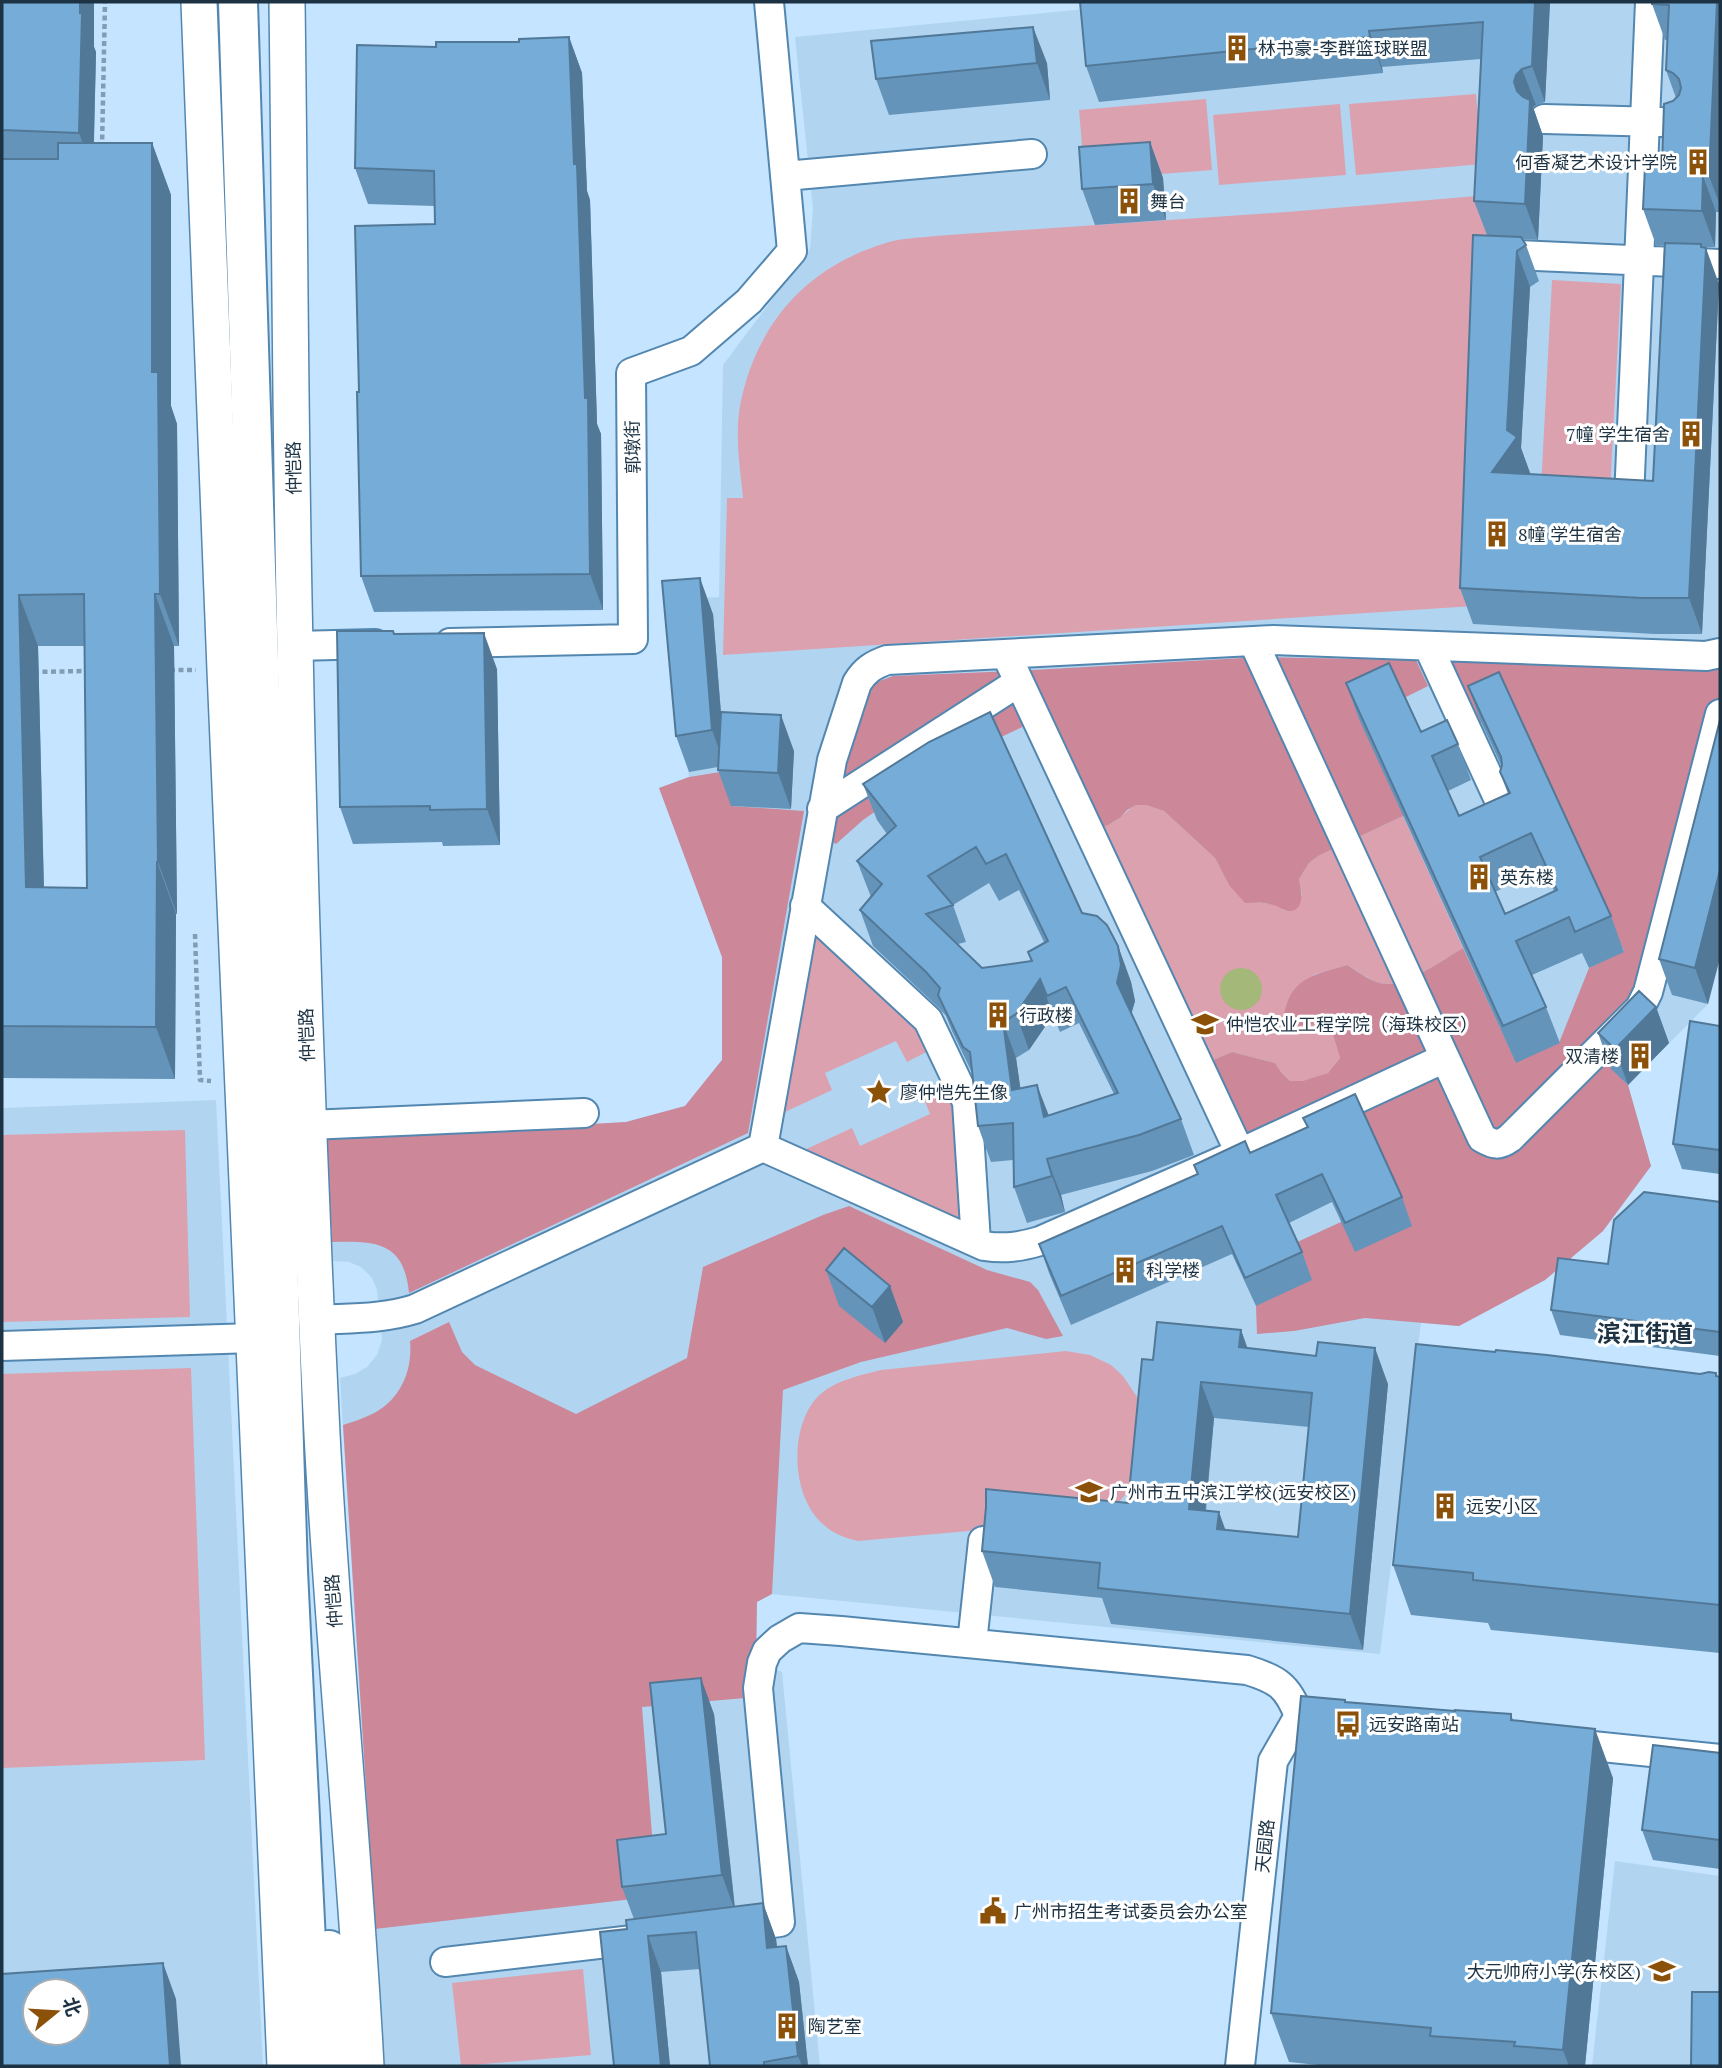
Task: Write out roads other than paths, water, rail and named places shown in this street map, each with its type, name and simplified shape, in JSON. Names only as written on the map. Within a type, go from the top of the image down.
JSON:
[{"type":"highway","points":[[238,2],[288,1571],[312,2066]]},
{"type":"highway","points":[[240,62],[244,2]]},
{"type":"highway","points":[[288,1571],[342,2066]]},
{"type":"main road","points":[[199,2],[285,2066]]},
{"type":"main road","name":"仲恺路","points":[[287,2],[295,646],[309,1125],[333,1604],[361,1956],[366,2066]]},
{"type":"street","name":"郭墩街","points":[[295,646],[633,639],[631,373],[691,351],[749,301],[792,251],[769,2]]},
{"type":"street","points":[[1629,499],[1650,2]]},
{"type":"street","points":[[1544,119],[1678,122]]},
{"type":"street","points":[[785,176],[1032,154]]},
{"type":"street","points":[[1487,254],[1720,264]]},
{"type":"street","points":[[763,1147],[832,760],[857,683],[870,667],[887,660],[1273,640],[1706,656],[1720,653]]},
{"type":"street","points":[[1253,641],[1482,1138],[1492,1144],[1500,1144],[1510,1138],[1640,1008],[1648,992],[1720,714]]},
{"type":"street","points":[[1427,646],[1499,800]]},
{"type":"street","points":[[1006,654],[1240,1153]]},
{"type":"street","points":[[822,810],[1019,682]]},
{"type":"street","points":[[805,906],[928,1020],[967,1102],[976,1242]]},
{"type":"street","points":[[317,1320],[380,1317],[415,1309],[763,1147],[984,1246],[1004,1248],[1031,1244],[1240,1153],[1445,1058]]},
{"type":"street","points":[[309,1125],[584,1113]]},
{"type":"street","points":[[2,1346],[254,1338]]},
{"type":"street","points":[[712,1930],[780,1922],[758,1688],[767,1651],[780,1639],[799,1629],[841,1630],[972,1643],[983,1541]]},
{"type":"street","name":"天园路","points":[[972,1643],[1247,1670],[1272,1677],[1313,1718],[1273,1761],[1240,2066]]},
{"type":"street","points":[[1544,1741],[1720,1759]]},
{"type":"street","points":[[445,1962],[672,1935]]},
{"type":"place","name":"林书豪-李群篮球联盟","points":[[1237,48]]},
{"type":"place","name":"何香凝艺术设计学院","points":[[1698,162]]},
{"type":"place","name":"舞台","points":[[1129,201]]},
{"type":"place","name":"7幢 学生宿舍","points":[[1691,434]]},
{"type":"place","name":"8幢 学生宿舍","points":[[1497,534]]},
{"type":"place","name":"英东楼","points":[[1479,877]]},
{"type":"place","name":"行政楼","points":[[998,1015]]},
{"type":"place","name":"仲恺农业工程学院（海珠校区）","points":[[1205,1024]]},
{"type":"place","name":"双清楼","points":[[1640,1056]]},
{"type":"place","name":"廖仲恺先生像","points":[[879,1092]]},
{"type":"place","name":"科学楼","points":[[1125,1270]]},
{"type":"place","name":"广州市五中滨江学校(远安校区)","points":[[1089,1492]]},
{"type":"place","name":"远安小区","points":[[1445,1506]]},
{"type":"place","name":"远安路南站","points":[[1348,1724]]},
{"type":"place","name":"广州市招生考试委员会办公室","points":[[993,1911]]},
{"type":"place","name":"大元帅府小学(东校区)","points":[[1662,1971]]},
{"type":"place","name":"陶艺室","points":[[787,2026]]},
{"type":"district","name":"滨江街道","points":[[1645,1333]]}]
